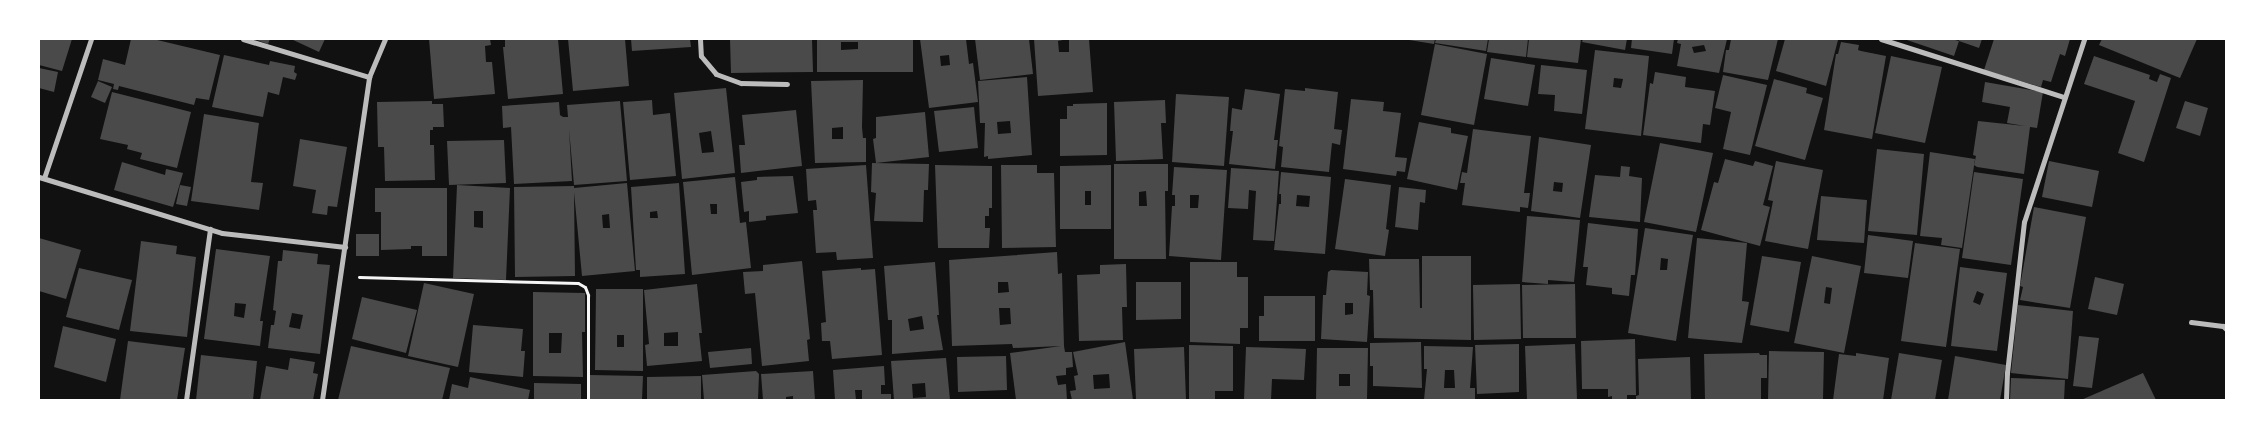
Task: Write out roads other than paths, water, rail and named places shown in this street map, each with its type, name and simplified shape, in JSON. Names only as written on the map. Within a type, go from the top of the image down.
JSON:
[{"type":"street","points":[[91,39],[41,178],[222,233],[345,247]]},
{"type":"street","points":[[243,39],[369,77]]},
{"type":"street","points":[[322,400],[369,77],[385,39]]},
{"type":"street","points":[[700,39],[701,56],[716,74],[742,83],[787,84]]},
{"type":"street","points":[[1880,39],[2064,97]]},
{"type":"street","points":[[2006,400],[2007,373],[2024,222],[2084,39]]},
{"type":"street","points":[[186,400],[210,229]]},
{"type":"street","points":[[2191,322],[2223,326],[2226,329]]}]
